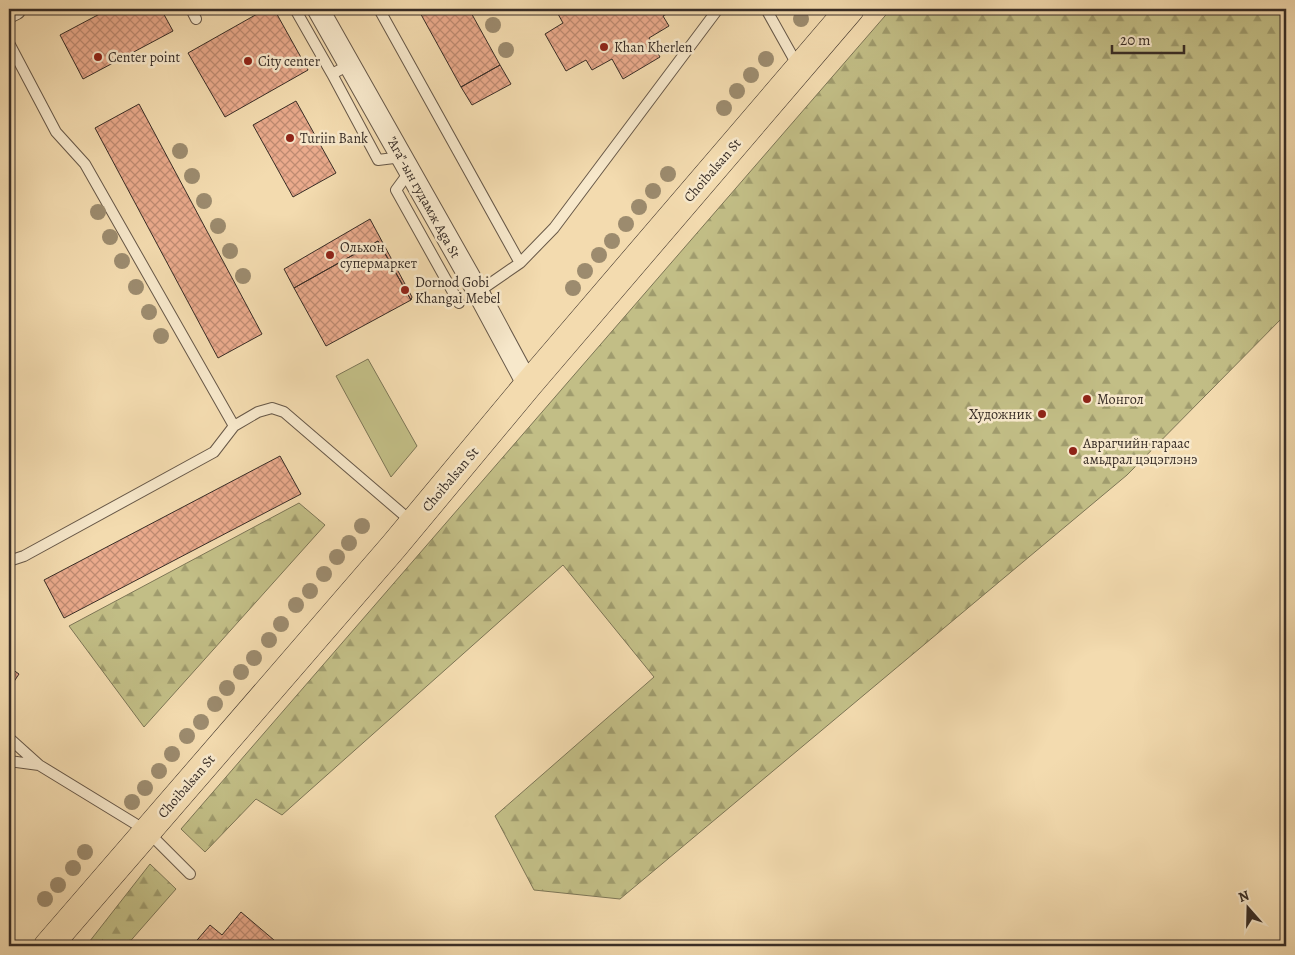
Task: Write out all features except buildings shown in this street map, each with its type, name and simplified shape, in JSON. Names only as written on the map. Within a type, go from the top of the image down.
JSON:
[{"type":"highway","name":"Choibalsan St","points":[[48,946],[413,523],[528,385],[850,9]]},
{"type":"street","points":[[9,12],[15,9]]},
{"type":"street","name":"\"Ага\"-ын гудамж Aga St","points":[[318,9],[341,70],[406,164],[528,385]]},
{"type":"lane","points":[[191,9],[196,19]]},
{"type":"lane","points":[[295,9],[341,70]]},
{"type":"lane","points":[[379,9],[520,263]]},
{"type":"lane","points":[[478,292],[520,263],[554,228],[718,9]]},
{"type":"lane","points":[[766,9],[799,69]]},
{"type":"lane","points":[[9,43],[56,132],[85,164],[234,426]]},
{"type":"lane","points":[[406,164],[396,190],[459,303]]},
{"type":"lane","points":[[9,562],[24,556],[214,452],[234,426],[258,412],[272,408],[284,412],[413,523]]},
{"type":"lane","points":[[9,738],[39,765],[147,831],[190,874]]},
{"type":"lane","points":[[9,761],[39,765]]},
{"type":"green space","points":[[891,9],[1286,9],[1286,314],[1127,475],[620,899],[534,890],[495,816],[654,677],[563,565],[282,815],[256,799],[205,852],[181,829]]},
{"type":"green space","points":[[368,359],[417,446],[391,477],[336,376]]},
{"type":"green space","points":[[299,503],[325,525],[144,727],[69,626]]},
{"type":"green space","points":[[150,864],[176,889],[126,946],[86,946]]},
{"type":"place","name":"Khan Kherlen","points":[[604,47]]},
{"type":"place","name":"Center point","points":[[98,57]]},
{"type":"place","name":"City center","points":[[248,61]]},
{"type":"place","name":"Turiin Bank","points":[[290,138]]},
{"type":"place","name":"Ольхон супермаркет","points":[[330,255]]},
{"type":"place","name":"Dornod Gobi Khangai Mebel","points":[[405,290]]},
{"type":"place","name":"Монгол","points":[[1087,399]]},
{"type":"place","name":"Художник","points":[[1042,414]]},
{"type":"place","name":"Аврагчийн гараас амьдрал цэцэглэнэ","points":[[1073,451]]}]
